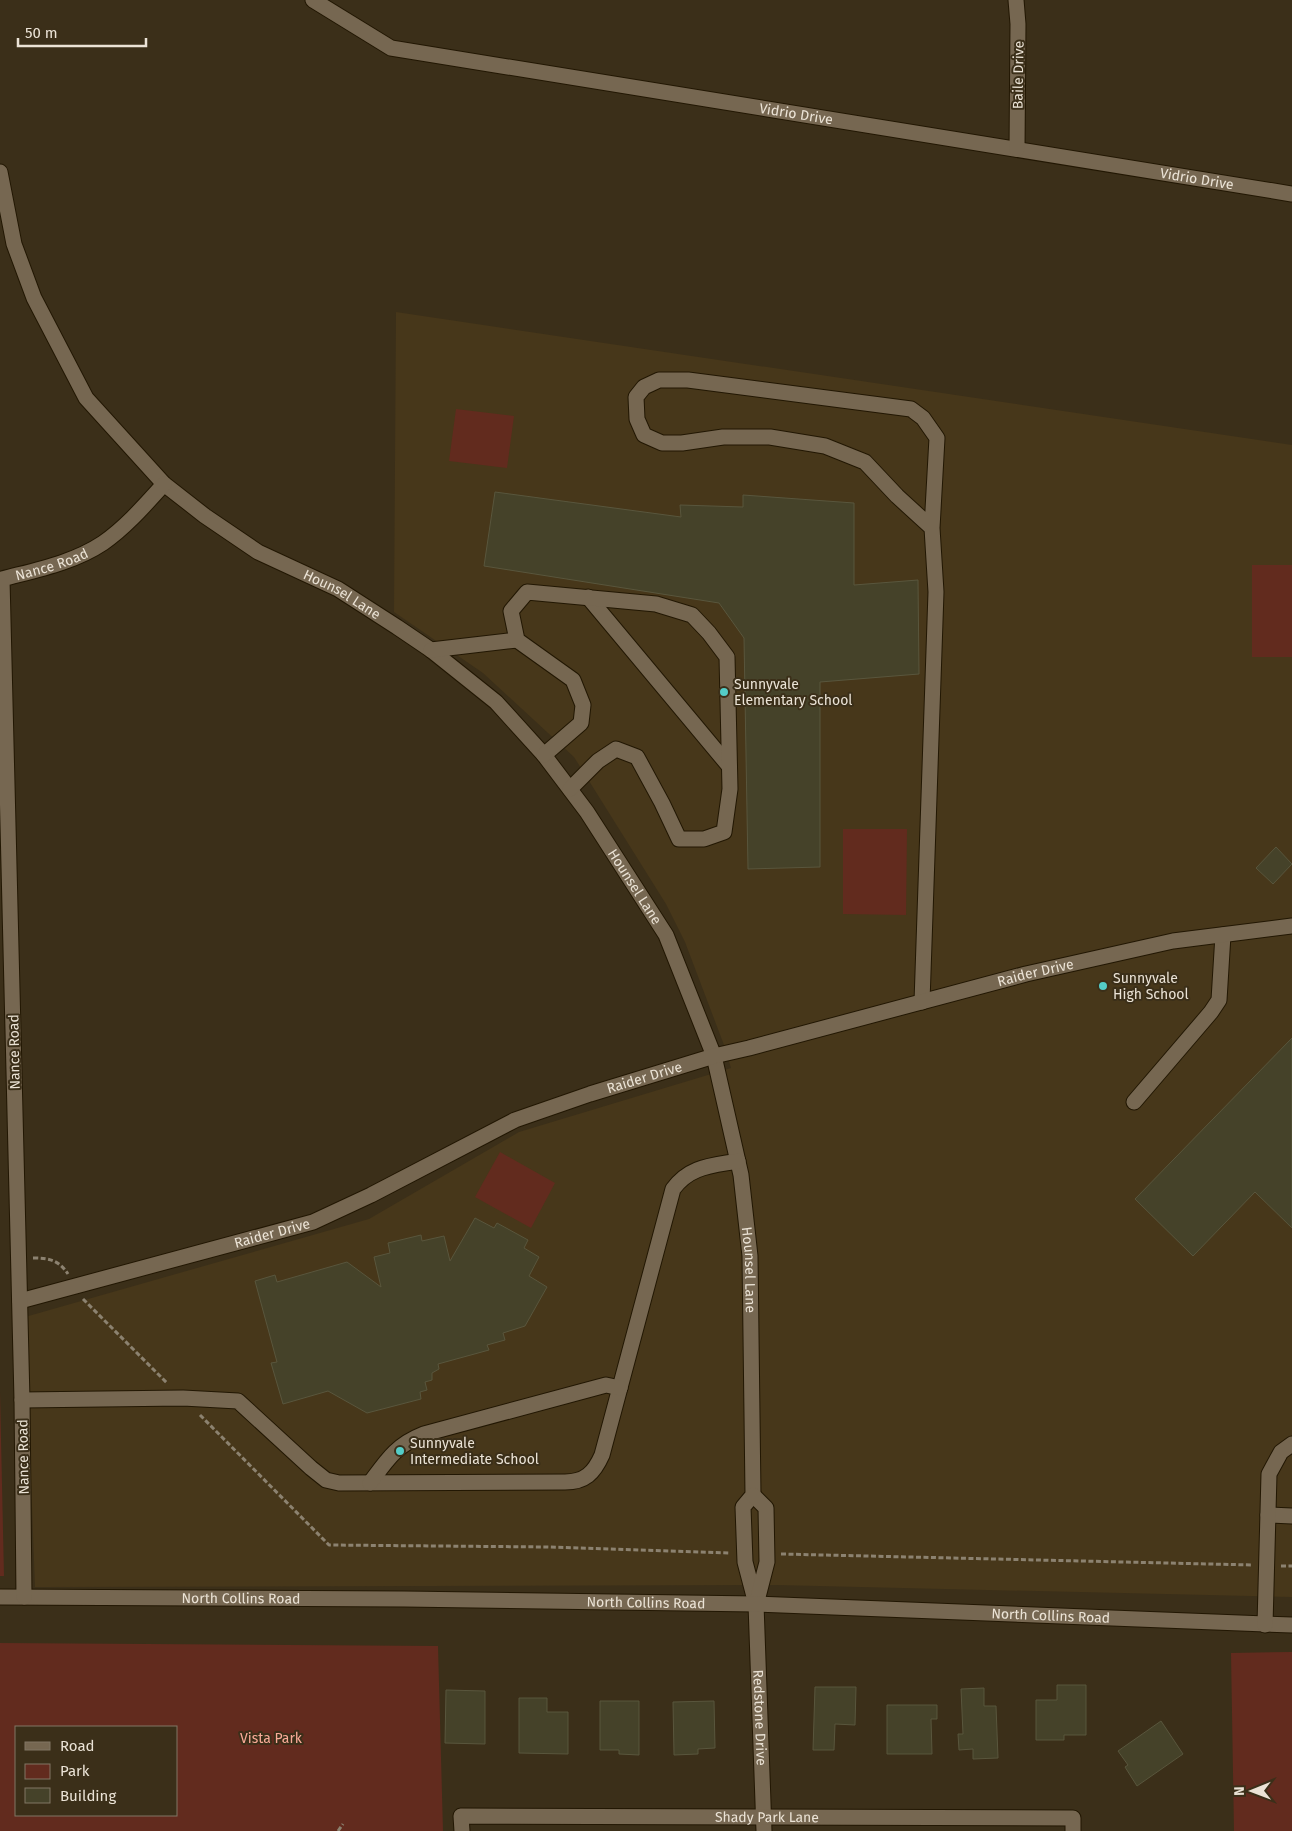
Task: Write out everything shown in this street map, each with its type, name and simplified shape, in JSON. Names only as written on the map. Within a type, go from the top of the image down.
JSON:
[{"type":"street","name":"Vidrio Drive","points":[[313,0],[391,48],[1292,194]]},
{"type":"street","name":"Baile Drive","points":[[1016,0],[1018,24],[1017,149]]},
{"type":"street","points":[[0,172],[14,244],[34,298],[86,398],[164,484]]},
{"type":"street","points":[[922,1002],[936,592],[932,528],[937,438],[923,418],[911,409],[688,380],[659,380],[644,387],[636,397],[637,419],[644,435],[662,443],[682,443],[723,437],[770,437],[825,446],[865,462],[897,496],[932,528]]},
{"type":"street","name":"Hounsel Lane","points":[[164,484],[205,516],[258,552],[338,589],[431,650],[496,702],[544,756],[587,812],[666,935],[714,1056],[741,1175],[750,1256],[753,1494],[743,1507],[745,1562],[756,1604]]},
{"type":"street","name":"Nance Road","points":[[24,1597],[20,1300],[2,579],[63,563],[103,543],[133,518],[164,484]]},
{"type":"street","points":[[517,640],[511,611],[527,592],[656,604],[692,615],[727,656],[730,789],[724,832],[704,839],[679,839],[662,802],[637,758],[616,748],[598,762],[570,789]]},
{"type":"street","points":[[588,597],[729,766]]},
{"type":"street","points":[[431,650],[517,640],[573,680],[583,704],[581,723],[544,756]]},
{"type":"street","name":"Raider Drive","points":[[20,1300],[313,1222],[371,1195],[515,1120],[590,1094],[714,1056],[1026,974],[1164,943],[1292,926]]},
{"type":"street","points":[[1134,1102],[1211,1012],[1219,1000],[1223,935]]},
{"type":"street","points":[[22,1400],[183,1398],[238,1401],[311,1468],[326,1480],[339,1483],[573,1482],[582,1480],[590,1475],[597,1466],[602,1454],[672,1189],[680,1179],[698,1169],[738,1161]]},
{"type":"street","points":[[370,1483],[400,1446],[424,1434],[606,1385],[620,1388]]},
{"type":"street","points":[[1265,1625],[1269,1474],[1281,1452],[1292,1444]]},
{"type":"street","points":[[753,1494],[766,1508],[767,1562],[756,1604]]},
{"type":"street","points":[[1268,1515],[1292,1516]]},
{"type":"street","name":"North Collins Road","points":[[0,1597],[404,1599],[756,1604],[1292,1625]]},
{"type":"street","name":"Redstone Drive","points":[[756,1604],[764,1824]]},
{"type":"street","name":"Shady Park Lane","points":[[462,1824],[1073,1824]]},
{"type":"path","points":[[19,1259],[44,1258],[60,1263],[83,1298],[329,1545],[548,1547],[745,1553]]},
{"type":"path","points":[[767,1554],[1292,1566]]},
{"type":"path","points":[[338,1831],[343,1824]]},
{"type":"shaded area","points":[[396,312],[1292,445],[1292,1597],[776,1585],[35,1587],[25,1317],[369,1219],[519,1132],[731,1068],[685,942],[666,904],[574,757],[483,673],[394,612]]},
{"type":"green space","points":[[456,409],[514,416],[507,468],[449,461]]},
{"type":"green space","points":[[1252,565],[1292,565],[1292,657],[1252,657]]},
{"type":"green space","points":[[843,829],[907,829],[906,915],[843,914]]},
{"type":"green space","points":[[500,1152],[555,1183],[531,1228],[475,1197]]},
{"type":"green space","points":[[0,1392],[4,1576],[0,1576]]},
{"type":"green space","name":"Vista Park","points":[[0,1643],[438,1646],[443,1831],[0,1831]]},
{"type":"green space","points":[[1292,1652],[1292,1831],[1234,1831],[1231,1653]]},
{"type":"building","points":[[495,492],[681,517],[680,505],[743,507],[743,495],[854,503],[854,585],[918,580],[919,674],[820,682],[820,867],[748,869],[744,638],[719,603],[484,566]]},
{"type":"building","points":[[1276,847],[1292,864],[1273,884],[1256,868]]},
{"type":"building","points":[[1292,1038],[1292,1228],[1255,1192],[1193,1256],[1135,1199]]},
{"type":"building","points":[[475,1218],[494,1228],[497,1223],[528,1240],[524,1248],[539,1257],[529,1276],[547,1287],[525,1326],[503,1333],[505,1340],[487,1345],[489,1350],[438,1364],[439,1369],[432,1373],[432,1380],[425,1382],[427,1390],[420,1392],[421,1399],[367,1413],[328,1391],[283,1404],[271,1363],[277,1362],[255,1281],[275,1275],[277,1282],[347,1262],[381,1287],[374,1257],[390,1253],[388,1243],[421,1235],[422,1241],[444,1236],[450,1261]]},
{"type":"building","points":[[1057,1685],[1086,1685],[1086,1735],[1064,1735],[1064,1740],[1036,1740],[1036,1700],[1057,1700]]},
{"type":"building","points":[[815,1687],[856,1687],[855,1725],[835,1724],[834,1750],[813,1750]]},
{"type":"building","points":[[984,1688],[984,1706],[996,1706],[998,1758],[973,1759],[973,1749],[959,1750],[958,1734],[963,1734],[961,1689]]},
{"type":"building","points":[[446,1690],[485,1691],[485,1744],[445,1743]]},
{"type":"building","points":[[519,1698],[547,1698],[547,1712],[568,1712],[568,1754],[519,1753]]},
{"type":"building","points":[[600,1701],[639,1701],[639,1755],[619,1754],[619,1750],[600,1750]]},
{"type":"building","points":[[714,1701],[715,1748],[698,1749],[698,1754],[674,1755],[673,1702]]},
{"type":"building","points":[[887,1705],[937,1705],[937,1719],[931,1719],[932,1754],[887,1754]]},
{"type":"building","points":[[1161,1721],[1183,1754],[1137,1786],[1125,1767],[1128,1765],[1118,1751]]},
{"type":"place","name":"Sunnyvale Elementary School","points":[[724,692]]},
{"type":"place","name":"Sunnyvale High School","points":[[1103,986]]},
{"type":"place","name":"Sunnyvale Intermediate School","points":[[400,1451]]}]
